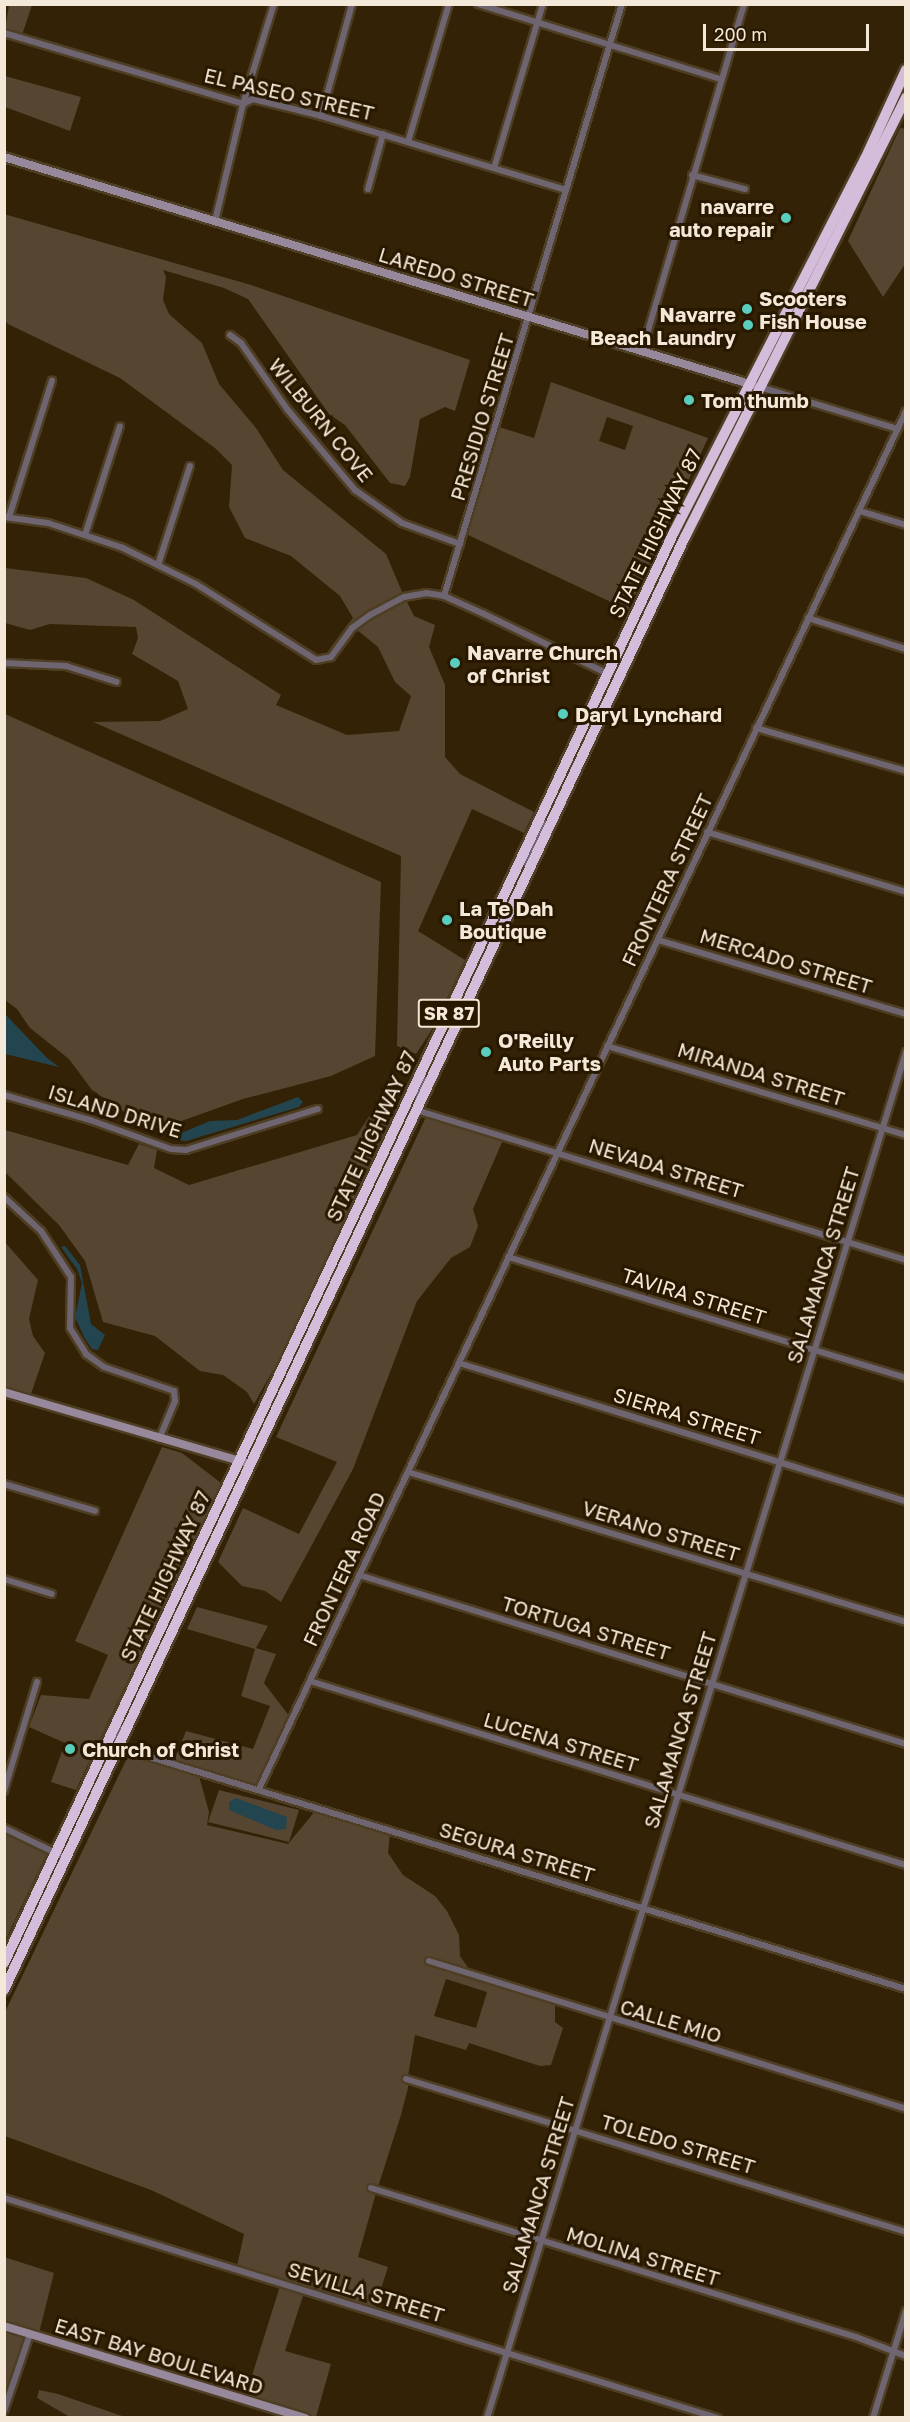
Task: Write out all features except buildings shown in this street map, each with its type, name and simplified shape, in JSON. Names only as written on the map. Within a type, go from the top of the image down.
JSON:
[{"type":"highway","name":"STATE HIGHWAY 87","points":[[4,1963],[62,1855],[157,1635],[608,674],[754,385],[865,159],[906,69]]},
{"type":"highway","name":"SR 87","points":[[4,1990],[62,1855],[119,1745],[671,568],[754,385],[906,97]]},
{"type":"street","points":[[215,221],[243,104],[274,4]]},
{"type":"street","points":[[321,116],[352,4]]},
{"type":"street","points":[[408,142],[449,4]]},
{"type":"street","points":[[478,4],[721,79]]},
{"type":"street","points":[[494,168],[543,4]]},
{"type":"street","name":"PRESIDIO STREET","points":[[444,596],[622,4]]},
{"type":"street","points":[[642,351],[744,4]]},
{"type":"street","name":"EL PASEO STREET","points":[[4,33],[243,104],[253,99],[321,116],[566,190]]},
{"type":"street","points":[[368,189],[383,134]]},
{"type":"street","name":"LAREDO STREET","points":[[4,157],[897,429]]},
{"type":"street","points":[[692,175],[745,189]]},
{"type":"street","name":"WILBURN COVE","points":[[230,335],[241,343],[287,409],[355,490],[402,523],[460,544]]},
{"type":"street","points":[[52,381],[7,517],[48,523],[86,535],[158,565],[196,584],[316,660],[332,657],[360,621],[394,601],[418,594],[444,596],[608,674]]},
{"type":"street","name":"FRONTERA STREET","points":[[459,1363],[906,411]]},
{"type":"street","points":[[86,535],[120,426]]},
{"type":"street","points":[[158,565],[189,466]]},
{"type":"street","points":[[860,511],[906,525]]},
{"type":"street","points":[[574,775],[608,693],[608,674],[625,657],[671,568]]},
{"type":"street","points":[[808,618],[906,649]]},
{"type":"street","points":[[4,663],[66,666],[117,682]]},
{"type":"street","points":[[756,728],[906,771]]},
{"type":"street","points":[[528,872],[527,861],[565,766]]},
{"type":"street","points":[[707,832],[906,892]]},
{"type":"street","name":"MERCADO STREET","points":[[658,940],[906,1014]]},
{"type":"street","points":[[344,1237],[359,1216],[405,1116],[416,1110],[421,1084],[450,1023],[457,996]]},
{"type":"street","name":"MIRANDA STREET","points":[[607,1046],[906,1135]]},
{"type":"street","name":"SALAMANCA STREET","points":[[487,2418],[813,1349],[906,1052]]},
{"type":"street","name":"ISLAND DRIVE","points":[[4,1095],[90,1120],[171,1149],[186,1150],[318,1109]]},
{"type":"street","name":"NEVADA STREET","points":[[416,1110],[906,1260]]},
{"type":"street","points":[[4,1197],[41,1231],[71,1277],[68,1319],[86,1354],[104,1366],[174,1391],[175,1401],[159,1439]]},
{"type":"street","name":"TAVIRA STREET","points":[[508,1257],[906,1378]]},
{"type":"street","name":"SIERRA STREET","points":[[459,1363],[906,1501]]},
{"type":"street","name":"FRONTERA ROAD","points":[[259,1789],[459,1363]]},
{"type":"street","points":[[4,1392],[250,1464]]},
{"type":"street","name":"VERANO STREET","points":[[408,1472],[906,1622]]},
{"type":"street","points":[[4,1484],[94,1511]]},
{"type":"street","name":"TORTUGA STREET","points":[[359,1575],[906,1744]]},
{"type":"street","points":[[4,1579],[52,1594]]},
{"type":"street","points":[[119,1745],[117,1735],[147,1668],[157,1635]]},
{"type":"street","name":"LUCENA STREET","points":[[310,1681],[906,1865]]},
{"type":"street","points":[[4,1791],[37,1682]]},
{"type":"street","name":"SEGURA STREET","points":[[119,1745],[906,1989]]},
{"type":"street","points":[[4,1828],[62,1855]]},
{"type":"street","name":"CALLE MIO","points":[[429,1961],[608,2019],[906,2109]]},
{"type":"street","name":"TOLEDO STREET","points":[[406,2079],[906,2232]]},
{"type":"street","name":"MOLINA STREET","points":[[371,2188],[542,2243],[845,2334],[906,2356]]},
{"type":"street","name":"SEVILLA STREET","points":[[4,2198],[718,2418]]},
{"type":"street","points":[[873,2418],[906,2311]]},
{"type":"street","name":"EAST BAY BOULEVARD","points":[[4,2326],[285,2415],[304,2418]]},
{"type":"street","points":[[4,2411],[30,2334]]},
{"type":"shaded area","points":[[9,5],[32,5],[22,35],[5,30]]},
{"type":"shaded area","points":[[5,76],[81,97],[70,131],[5,107]]},
{"type":"shaded area","points":[[900,128],[906,129],[905,264],[883,297],[848,241]]},
{"type":"shaded area","points":[[4,214],[251,285],[470,360],[455,411],[445,407],[420,419],[410,477],[405,486],[390,483],[345,425],[329,414],[248,299],[224,288],[163,270],[166,277],[163,300],[169,314],[202,343],[219,384],[256,428],[283,470],[386,554],[403,594],[351,625],[349,623],[353,618],[340,596],[291,556],[245,538],[229,507],[232,465],[215,448],[120,378],[8,324],[4,320]]},
{"type":"shaded area","points":[[551,382],[708,438],[628,610],[466,534],[499,427],[534,438]],"holes":[[[607,417],[633,426],[625,450],[599,441]]]},
{"type":"shaded area","points":[[5,568],[86,578],[134,600],[281,695],[276,705],[347,735],[399,731],[411,696],[395,682],[378,647],[356,629],[406,600],[414,616],[435,625],[429,647],[445,685],[445,757],[460,774],[534,812],[524,833],[472,809],[418,931],[465,960],[433,1028],[416,1054],[397,1046],[401,856],[93,722],[160,721],[188,709],[178,681],[132,654],[138,638],[136,627],[50,624],[30,630],[5,623]]},
{"type":"shaded area","points":[[5,714],[381,882],[375,1056],[331,1076],[243,1099],[173,1124],[168,1132],[136,1120],[92,1090],[69,1059],[30,1028],[17,1009],[5,1000]]},
{"type":"shaded area","points":[[370,1115],[392,1117],[276,1365],[254,1404],[247,1392],[223,1375],[200,1371],[155,1336],[103,1322],[85,1261],[59,1225],[5,1172],[5,1130],[128,1165],[139,1144],[157,1150],[154,1168],[189,1185],[357,1135]]},
{"type":"shaded area","points":[[426,1117],[503,1140],[473,1209],[478,1226],[470,1247],[451,1258],[417,1301],[353,1469],[281,1602],[265,1591],[242,1586],[218,1562],[243,1508],[299,1534],[337,1462],[276,1437]]},
{"type":"shaded area","points":[[4,1241],[38,1280],[29,1319],[33,1336],[45,1353],[30,1397],[5,1389]]},
{"type":"shaded area","points":[[162,1447],[182,1453],[221,1483],[76,1790],[51,1782],[65,1743],[29,1727],[41,1695],[89,1699],[108,1655],[75,1641]]},
{"type":"shaded area","points":[[197,1607],[268,1626],[256,1648],[276,1654],[264,1683],[290,1717],[258,1786],[174,1761],[186,1731],[253,1749],[270,1706],[241,1696],[255,1649],[187,1629]]},
{"type":"shaded area","points":[[129,1754],[199,1776],[209,1812],[207,1825],[288,1844],[316,1810],[390,1833],[388,1853],[403,1875],[435,1896],[447,1911],[459,1935],[460,1956],[471,1972],[427,1957],[425,1963],[555,2005],[555,2022],[563,2028],[551,2065],[540,2066],[469,2043],[466,2050],[415,2035],[408,2076],[404,2075],[402,2081],[408,2083],[408,2088],[401,2115],[378,2187],[369,2184],[367,2190],[376,2193],[358,2257],[388,2267],[375,2308],[237,2266],[244,2234],[151,2190],[5,2136],[5,2012]],"holes":[[[446,1979],[487,1992],[476,2028],[434,2016]]]},
{"type":"shaded area","points":[[219,1790],[299,1810],[289,1842],[208,1822]]},
{"type":"shaded area","points":[[5,1831],[48,1851],[5,1941]]},
{"type":"shaded area","points":[[4,2257],[54,2273],[39,2333],[5,2322]]},
{"type":"shaded area","points":[[280,2286],[304,2293],[285,2351],[331,2364],[316,2417],[246,2395]]},
{"type":"shaded area","points":[[4,2329],[24,2335],[7,2392],[4,2391]]},
{"type":"shaded area","points":[[39,2390],[58,2394],[125,2417],[70,2417],[37,2398]]},
{"type":"water","points":[[5,1014],[47,1058],[59,1067],[5,1054]]},
{"type":"water","points":[[298,1097],[303,1102],[299,1107],[186,1141],[174,1140],[174,1136],[210,1121],[237,1120]]},
{"type":"water","points":[[65,1246],[80,1265],[91,1324],[105,1335],[98,1350],[92,1349],[75,1317],[82,1283],[77,1269],[61,1247]]},
{"type":"water","points":[[236,1798],[287,1817],[286,1829],[276,1830],[229,1810],[229,1802]]},
{"type":"place","name":"navarre auto repair","points":[[786,218]]},
{"type":"place","name":"Scooters Fish House","points":[[747,309]]},
{"type":"place","name":"Navarre Beach Laundry","points":[[748,325]]},
{"type":"place","name":"Tom thumb","points":[[689,400]]},
{"type":"place","name":"Navarre Church of Christ","points":[[455,663]]},
{"type":"place","name":"Daryl Lynchard","points":[[563,714]]},
{"type":"place","name":"La Te Dah Boutique","points":[[447,920]]},
{"type":"place","name":"O'Reilly Auto Parts","points":[[486,1052]]},
{"type":"place","name":"Church of Christ","points":[[70,1749]]}]
